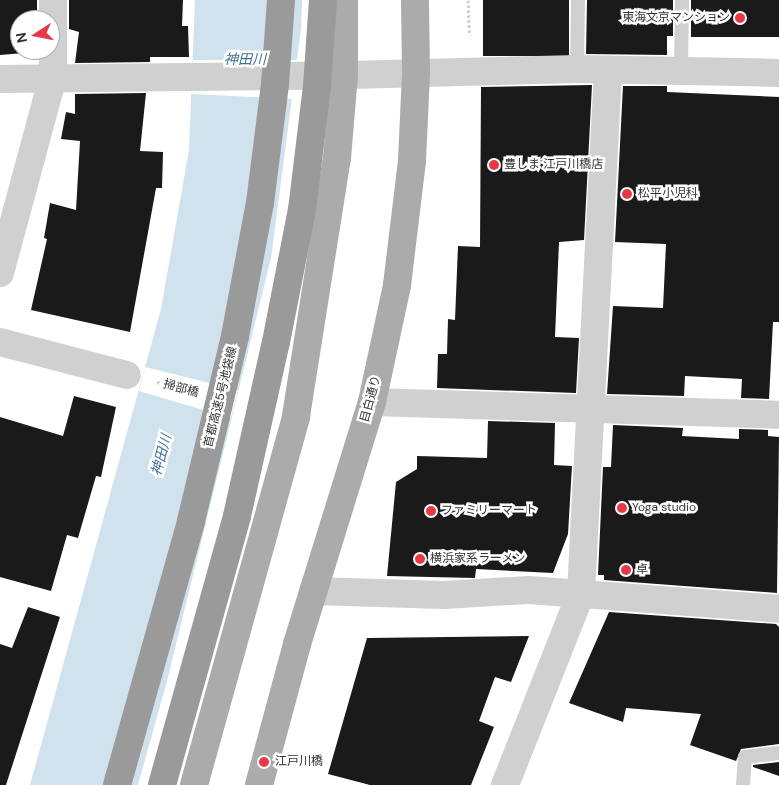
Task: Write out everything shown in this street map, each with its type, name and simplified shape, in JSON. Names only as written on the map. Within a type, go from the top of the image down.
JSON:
[{"type":"highway","name":"首都高速5号池袋線","points":[[117,785],[190,521],[236,336],[260,203],[275,84],[281,0]]},
{"type":"highway","points":[[162,785],[237,516],[276,342],[302,210],[317,86],[323,0]]},
{"type":"main road","points":[[194,785],[296,416],[326,242],[344,75],[344,0]]},
{"type":"main road","name":"目白通り","points":[[259,785],[313,591],[372,402],[397,285],[412,161],[416,72],[415,0]]},
{"type":"street","points":[[0,273],[53,77],[53,0]]},
{"type":"street","points":[[0,79],[298,76],[577,69],[779,73]]},
{"type":"street","points":[[504,785],[581,593],[608,70]]},
{"type":"street","points":[[0,342],[127,374]]},
{"type":"street","points":[[372,402],[591,411],[779,415]]},
{"type":"street","points":[[313,591],[444,594],[529,590],[779,609]]},
{"type":"lane","points":[[577,69],[578,0]]},
{"type":"lane","points":[[681,71],[682,0]]},
{"type":"lane","points":[[743,785],[745,757],[779,753]]},
{"type":"path","points":[[468,0],[469,35]]},
{"type":"path","name":"掃部橋","points":[[127,374],[199,393]]},
{"type":"water","name":"神田川","points":[[195,0],[302,0],[301,29],[271,258],[167,681],[138,785],[30,785],[161,309],[189,150]]},
{"type":"pier","points":[[193,60],[297,60],[292,99],[191,94]]},
{"type":"pier","points":[[145,367],[238,390],[231,418],[139,391]]},
{"type":"building","points":[[0,0],[37,0],[37,10],[10,10],[10,54],[0,55]]},
{"type":"building","points":[[69,0],[183,0],[182,26],[188,26],[189,57],[150,57],[150,62],[75,63],[79,32],[69,29]]},
{"type":"building","points":[[483,0],[569,0],[569,56],[483,56]]},
{"type":"building","points":[[587,0],[673,0],[673,36],[667,36],[667,55],[586,54]]},
{"type":"building","name":"東海文京マンション","points":[[691,0],[779,0],[779,37],[691,37]]},
{"type":"building","points":[[592,85],[584,240],[559,242],[555,337],[579,338],[576,393],[437,388],[438,354],[447,354],[448,319],[455,320],[458,246],[480,247],[481,87]]},
{"type":"building","points":[[623,86],[667,86],[667,92],[779,97],[779,322],[773,322],[769,399],[741,398],[742,379],[685,376],[684,396],[607,394],[613,306],[663,308],[666,244],[615,242]]},
{"type":"building","points":[[146,93],[140,151],[163,152],[162,188],[156,188],[130,332],[31,310],[47,239],[44,238],[50,203],[76,210],[80,141],[61,139],[66,112],[75,114],[75,94]]},
{"type":"building","points":[[74,396],[116,407],[101,477],[96,476],[78,538],[67,535],[51,591],[0,577],[0,417],[63,436]]},
{"type":"building","points":[[488,421],[555,423],[554,465],[572,466],[568,534],[553,573],[476,569],[475,578],[387,576],[396,482],[417,469],[417,456],[487,458]]},
{"type":"building","points":[[613,425],[683,428],[682,436],[739,439],[739,429],[768,430],[768,436],[779,437],[777,593],[604,580],[604,575],[598,575],[603,467],[611,467]]},
{"type":"building","points":[[28,607],[60,617],[6,785],[0,785],[0,644],[12,648]]},
{"type":"building","points":[[609,612],[776,624],[779,627],[779,744],[741,749],[736,761],[690,745],[701,714],[626,708],[623,722],[569,703]]},
{"type":"building","points":[[529,636],[511,682],[495,677],[479,721],[494,727],[471,785],[370,785],[328,774],[367,638]]},
{"type":"building","points":[[779,762],[779,776],[753,767],[753,765]]},
{"type":"place","name":"東海文京マンション","points":[[740,18]]},
{"type":"place","name":"豊しま 江戸川橋店","points":[[494,165]]},
{"type":"place","name":"松平小児科","points":[[627,194]]},
{"type":"place","name":"Yoga studio","points":[[622,508]]},
{"type":"place","name":"ファミリーマート","points":[[431,511]]},
{"type":"place","name":"横浜家系ラーメン","points":[[420,559]]},
{"type":"place","name":"卓","points":[[626,570]]},
{"type":"place","name":"江戸川橋","points":[[264,762]]}]
